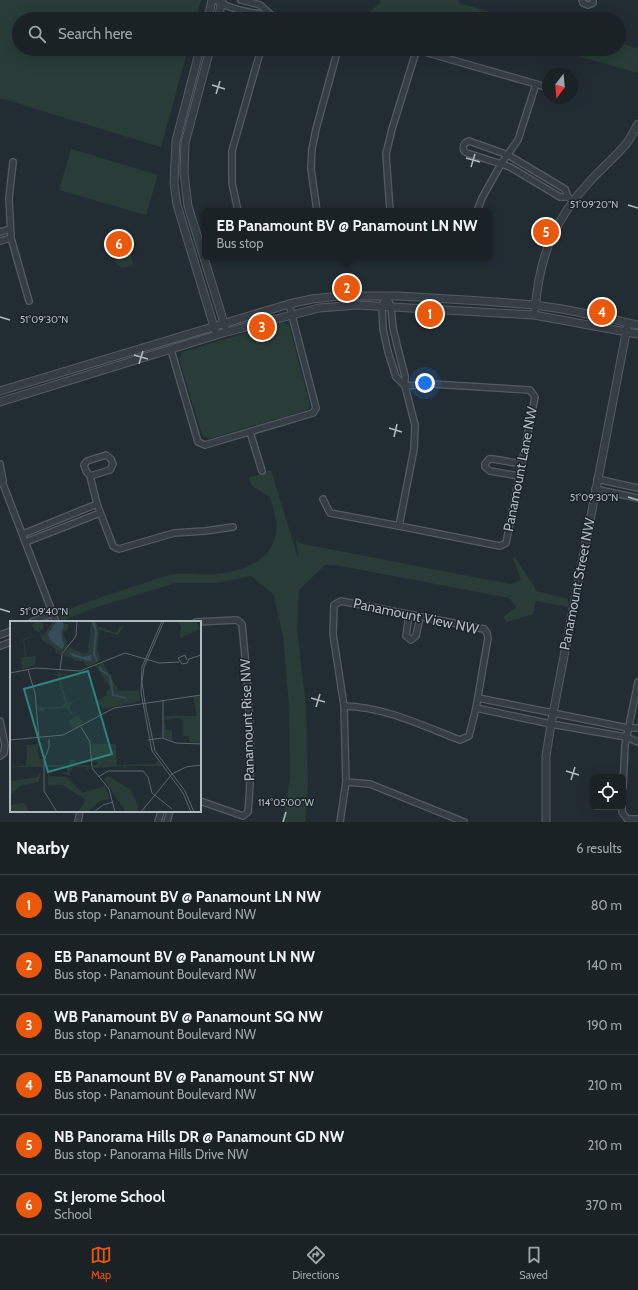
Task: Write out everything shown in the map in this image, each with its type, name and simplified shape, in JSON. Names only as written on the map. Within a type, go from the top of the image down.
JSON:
[{"type":"street","points":[[209,12],[212,0]]},
{"type":"street","points":[[241,0],[260,5],[266,12]]},
{"type":"street","points":[[582,0],[583,3],[588,6],[593,3],[593,0]]},
{"type":"street","points":[[219,12],[220,1],[252,12]]},
{"type":"street","points":[[198,56],[176,141],[174,183],[177,205],[217,335]]},
{"type":"street","points":[[202,252],[188,206],[184,173],[185,143],[208,56]]},
{"type":"street","points":[[237,208],[232,183],[232,151],[259,56]]},
{"type":"street","points":[[317,208],[311,169],[312,149],[336,56]]},
{"type":"street","points":[[390,208],[386,154],[415,56]]},
{"type":"street","points":[[438,56],[542,86]]},
{"type":"street","points":[[479,208],[482,198],[501,164],[518,140],[536,84]]},
{"type":"street","points":[[534,315],[539,279],[548,245],[570,199],[629,140],[638,124]]},
{"type":"street","points":[[469,141],[508,155],[565,189],[570,199],[560,197],[510,167],[464,151],[464,143],[469,141]]},
{"type":"street","points":[[13,162],[9,198],[10,230],[29,301]]},
{"type":"street","points":[[0,232],[10,230]]},
{"type":"street","points":[[0,241],[11,238]]},
{"type":"street","points":[[205,260],[227,332]]},
{"type":"street","points":[[0,391],[289,304],[312,299],[339,296],[386,296],[535,305],[638,325]]},
{"type":"street","points":[[322,499],[330,514],[399,526],[414,449],[415,426],[404,386],[405,376],[393,328],[392,306],[386,296]]},
{"type":"street","points":[[386,296],[382,306],[383,329],[396,377],[404,386]]},
{"type":"street","points":[[168,340],[198,442],[205,445],[250,432],[314,412],[316,408],[289,304]]},
{"type":"street","points":[[0,402],[227,332],[319,308],[358,305],[392,306],[534,315],[638,334]]},
{"type":"street","name":"Panamount Street NW","points":[[546,822],[546,756],[551,724],[628,323]]},
{"type":"street","points":[[103,359],[106,370]]},
{"type":"street","name":"Panamount Lane NW","points":[[399,526],[500,546],[506,543],[534,397],[530,390],[431,384],[404,386]]},
{"type":"street","points":[[250,432],[262,471]]},
{"type":"street","points":[[90,476],[110,470],[113,464],[111,459],[106,456],[87,461],[84,465],[90,476],[99,509],[113,546],[116,548],[119,549],[174,533],[233,527]]},
{"type":"street","points":[[519,476],[490,471],[485,467],[485,464],[489,459],[493,459],[522,464]]},
{"type":"street","points":[[0,464],[1,481],[23,534],[56,621]]},
{"type":"street","points":[[597,479],[638,488]]},
{"type":"street","points":[[595,489],[638,498]]},
{"type":"street","points":[[23,534],[99,509]]},
{"type":"street","points":[[26,542],[99,509]]},
{"type":"street","name":"Panamount View NW","points":[[340,822],[346,782],[344,706],[333,634],[334,605],[341,601],[484,629],[487,633],[488,638],[478,698],[469,736],[460,740],[390,713],[361,706],[344,706]]},
{"type":"street","points":[[34,621],[53,613]]},
{"type":"street","points":[[410,615],[406,636],[411,640],[416,636],[420,617]]},
{"type":"street","name":"Panamount Rise NW","points":[[201,622],[237,620],[242,624],[248,683],[250,788],[248,812],[243,816],[201,801]]},
{"type":"street","points":[[0,635],[10,630]]},
{"type":"street","points":[[0,646],[10,642]]},
{"type":"street","points":[[624,774],[626,737],[638,682]]},
{"type":"street","points":[[478,698],[628,728],[638,728]]},
{"type":"street","points":[[476,708],[551,724],[626,737],[638,742]]},
{"type":"street","points":[[0,721],[5,745],[4,753],[0,756]]},
{"type":"street","points":[[346,782],[370,784],[464,822]]},
{"type":"street","points":[[622,810],[627,819],[638,819]]},
{"type":"street","points":[[78,822],[80,812]]},
{"type":"street","points":[[158,822],[161,812]]},
{"type":"street","points":[[167,822],[170,812]]},
{"type":"green space","points":[[0,0],[201,0],[198,12],[12,12],[12,56],[186,56],[161,147],[0,98]]},
{"type":"green space","points":[[379,0],[458,0],[459,3],[490,12],[370,12],[382,1]]},
{"type":"green space","points":[[626,45],[638,48],[638,73],[578,56],[626,56]]},
{"type":"green space","points":[[71,149],[158,175],[146,215],[59,190]]},
{"type":"green space","points":[[129,246],[133,265],[122,268],[116,264],[114,254],[118,248]]},
{"type":"green space","points":[[283,322],[289,325],[310,405],[307,410],[209,439],[202,435],[179,359],[183,352]]},
{"type":"green space","points":[[271,470],[299,561],[296,540],[303,544],[510,584],[521,580],[513,558],[515,557],[537,591],[568,599],[568,607],[536,601],[533,614],[507,622],[503,617],[516,607],[509,598],[335,565],[325,565],[299,590],[297,628],[306,707],[308,782],[305,822],[282,822],[290,780],[289,707],[283,635],[273,594],[251,576],[218,583],[176,583],[94,608],[62,621],[59,613],[162,577],[184,573],[211,574],[228,572],[239,570],[260,560],[273,544],[276,533],[276,520],[270,497],[252,486],[249,478]]},
{"type":"place","name":"NB Panorama Hills DR @ Panamount GD NW","points":[[546,232]]},
{"type":"place","name":"St Jerome School","points":[[119,244]]},
{"type":"place","name":"EB Panamount BV @ Panamount LN NW","points":[[347,288]]},
{"type":"place","name":"EB Panamount BV @ Panamount ST NW","points":[[602,312]]},
{"type":"place","name":"WB Panamount BV @ Panamount LN NW","points":[[430,314]]},
{"type":"place","name":"WB Panamount BV @ Panamount SQ NW","points":[[262,327]]}]
